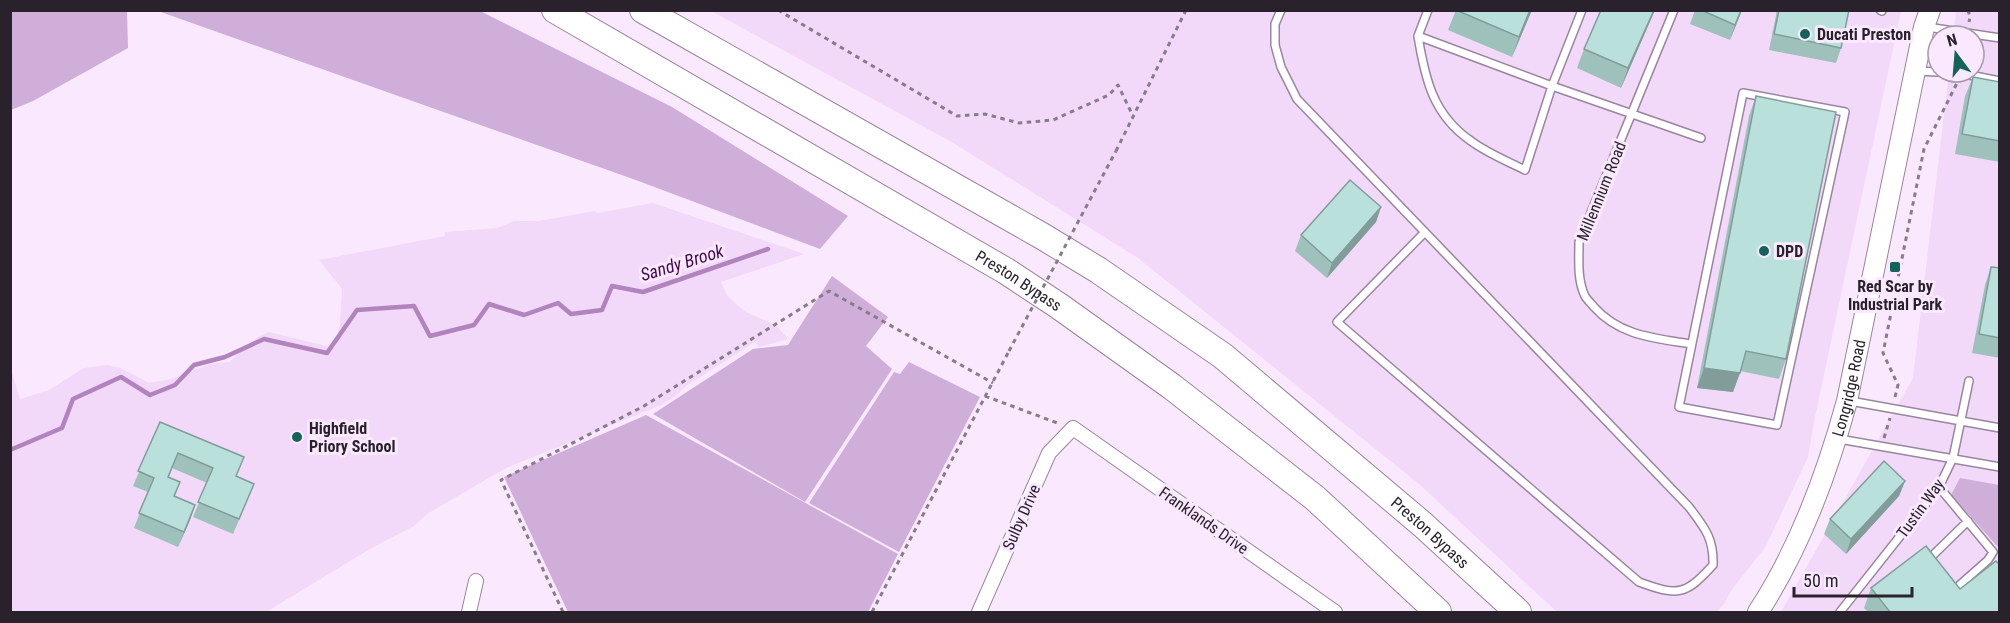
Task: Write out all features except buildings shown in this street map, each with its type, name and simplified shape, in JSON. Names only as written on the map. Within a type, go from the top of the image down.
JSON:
[{"type":"highway","name":"Preston Bypass","points":[[555,10],[1006,271],[1059,306],[1171,386],[1315,498],[1438,612]]},
{"type":"highway","name":"Preston Bypass","points":[[643,10],[1098,270],[1223,356],[1413,516],[1518,612]]},
{"type":"main road","name":"Longridge Road","points":[[1758,612],[1773,590],[1797,542],[1822,483],[1837,438],[1847,401],[1927,19]]},
{"type":"street","name":"Sulby Drive","points":[[979,612],[1048,453],[1072,428]]},
{"type":"street","name":"Franklands Drive","points":[[1072,428],[1335,612]]},
{"type":"street","points":[[469,612],[476,581]]},
{"type":"lane","points":[[1281,10],[1275,24],[1275,45],[1281,67],[1297,99],[1425,232],[1689,507],[1706,530],[1714,548],[1713,565],[1688,589],[1666,592],[1638,582],[1337,322],[1425,232]]},
{"type":"lane","points":[[1428,10],[1418,36],[1431,94],[1445,119],[1471,142],[1525,170],[1552,86],[1582,10]]},
{"type":"lane","name":"Millennium Road","points":[[1674,10],[1579,242],[1579,272],[1586,297],[1599,312],[1618,327],[1655,338],[1691,344]]},
{"type":"lane","points":[[1927,19],[2000,38]]},
{"type":"lane","points":[[1418,36],[1701,138]]},
{"type":"lane","points":[[1916,71],[1926,71]]},
{"type":"lane","points":[[1743,93],[1845,112],[1777,425],[1679,406],[1691,344],[1743,93]]},
{"type":"lane","name":"Tustin Way","points":[[1840,612],[1939,487],[1953,459],[1969,381]]},
{"type":"lane","points":[[1847,401],[2000,428]]},
{"type":"lane","name":"Tustin Way","points":[[1837,438],[1953,459]]},
{"type":"lane","points":[[1953,459],[2000,466]]},
{"type":"lane","points":[[1939,487],[1993,552],[1988,560],[1954,590]]},
{"type":"lane","points":[[1929,559],[1968,521]]},
{"type":"path","points":[[778,10],[957,116],[985,114],[1019,123],[1053,120],[1108,95],[1118,85],[1133,116]]},
{"type":"path","points":[[872,612],[1116,151],[1186,10]]},
{"type":"path","points":[[1881,446],[1898,385],[1883,353],[1924,148],[1956,84]]},
{"type":"path","points":[[563,612],[501,480],[644,406],[829,291],[993,382]]},
{"type":"path","points":[[985,396],[1072,428]]},
{"type":"shaded area","points":[[11,10],[127,11],[128,48],[33,101],[11,110]]},
{"type":"shaded area","points":[[158,11],[480,11],[672,107],[848,216],[820,249],[633,179]]},
{"type":"shaded area","points":[[711,11],[1901,11],[1808,457],[1766,546],[1716,612],[1557,612],[1419,484],[1138,258],[950,141]]},
{"type":"shaded area","points":[[1956,11],[1999,11],[1999,612],[1781,612],[1913,378],[1948,84],[1986,84],[1986,24],[1954,24]]},
{"type":"shaded area","name":"Highfield Priory School","points":[[653,203],[804,254],[721,282],[727,295],[738,306],[776,325],[788,339],[759,347],[755,342],[686,386],[676,396],[661,405],[506,468],[427,514],[414,526],[375,546],[266,612],[11,612],[10,366],[20,399],[49,390],[84,368],[108,365],[121,368],[149,383],[171,379],[210,364],[229,362],[259,336],[269,332],[335,348],[340,323],[342,289],[319,260],[445,236],[445,232],[497,228],[514,221],[539,221]]},
{"type":"shaded area","points":[[832,276],[888,317],[866,346],[892,369],[805,502],[653,414],[753,349],[788,345]]},
{"type":"shaded area","points":[[909,362],[980,397],[899,552],[809,503],[894,372],[900,374]]},
{"type":"shaded area","points":[[646,415],[898,554],[868,612],[568,612],[504,477]]},
{"type":"shaded area","points":[[1960,478],[1999,485],[1999,548],[1951,495]]},
{"type":"waterway","name":"Sandy Brook","points":[[10,450],[62,428],[73,399],[121,377],[150,395],[175,385],[194,365],[225,357],[264,339],[327,353],[357,310],[414,306],[430,336],[474,325],[489,304],[524,315],[558,303],[571,314],[602,310],[612,286],[643,292],[768,249]]},
{"type":"place","name":"Ducati Preston","points":[[1805,34]]},
{"type":"place","name":"DPD","points":[[1764,251]]},
{"type":"place","name":"Red Scar by Industrial Park","points":[[1895,267]]},
{"type":"place","name":"Highfield Priory School","points":[[297,437]]}]
